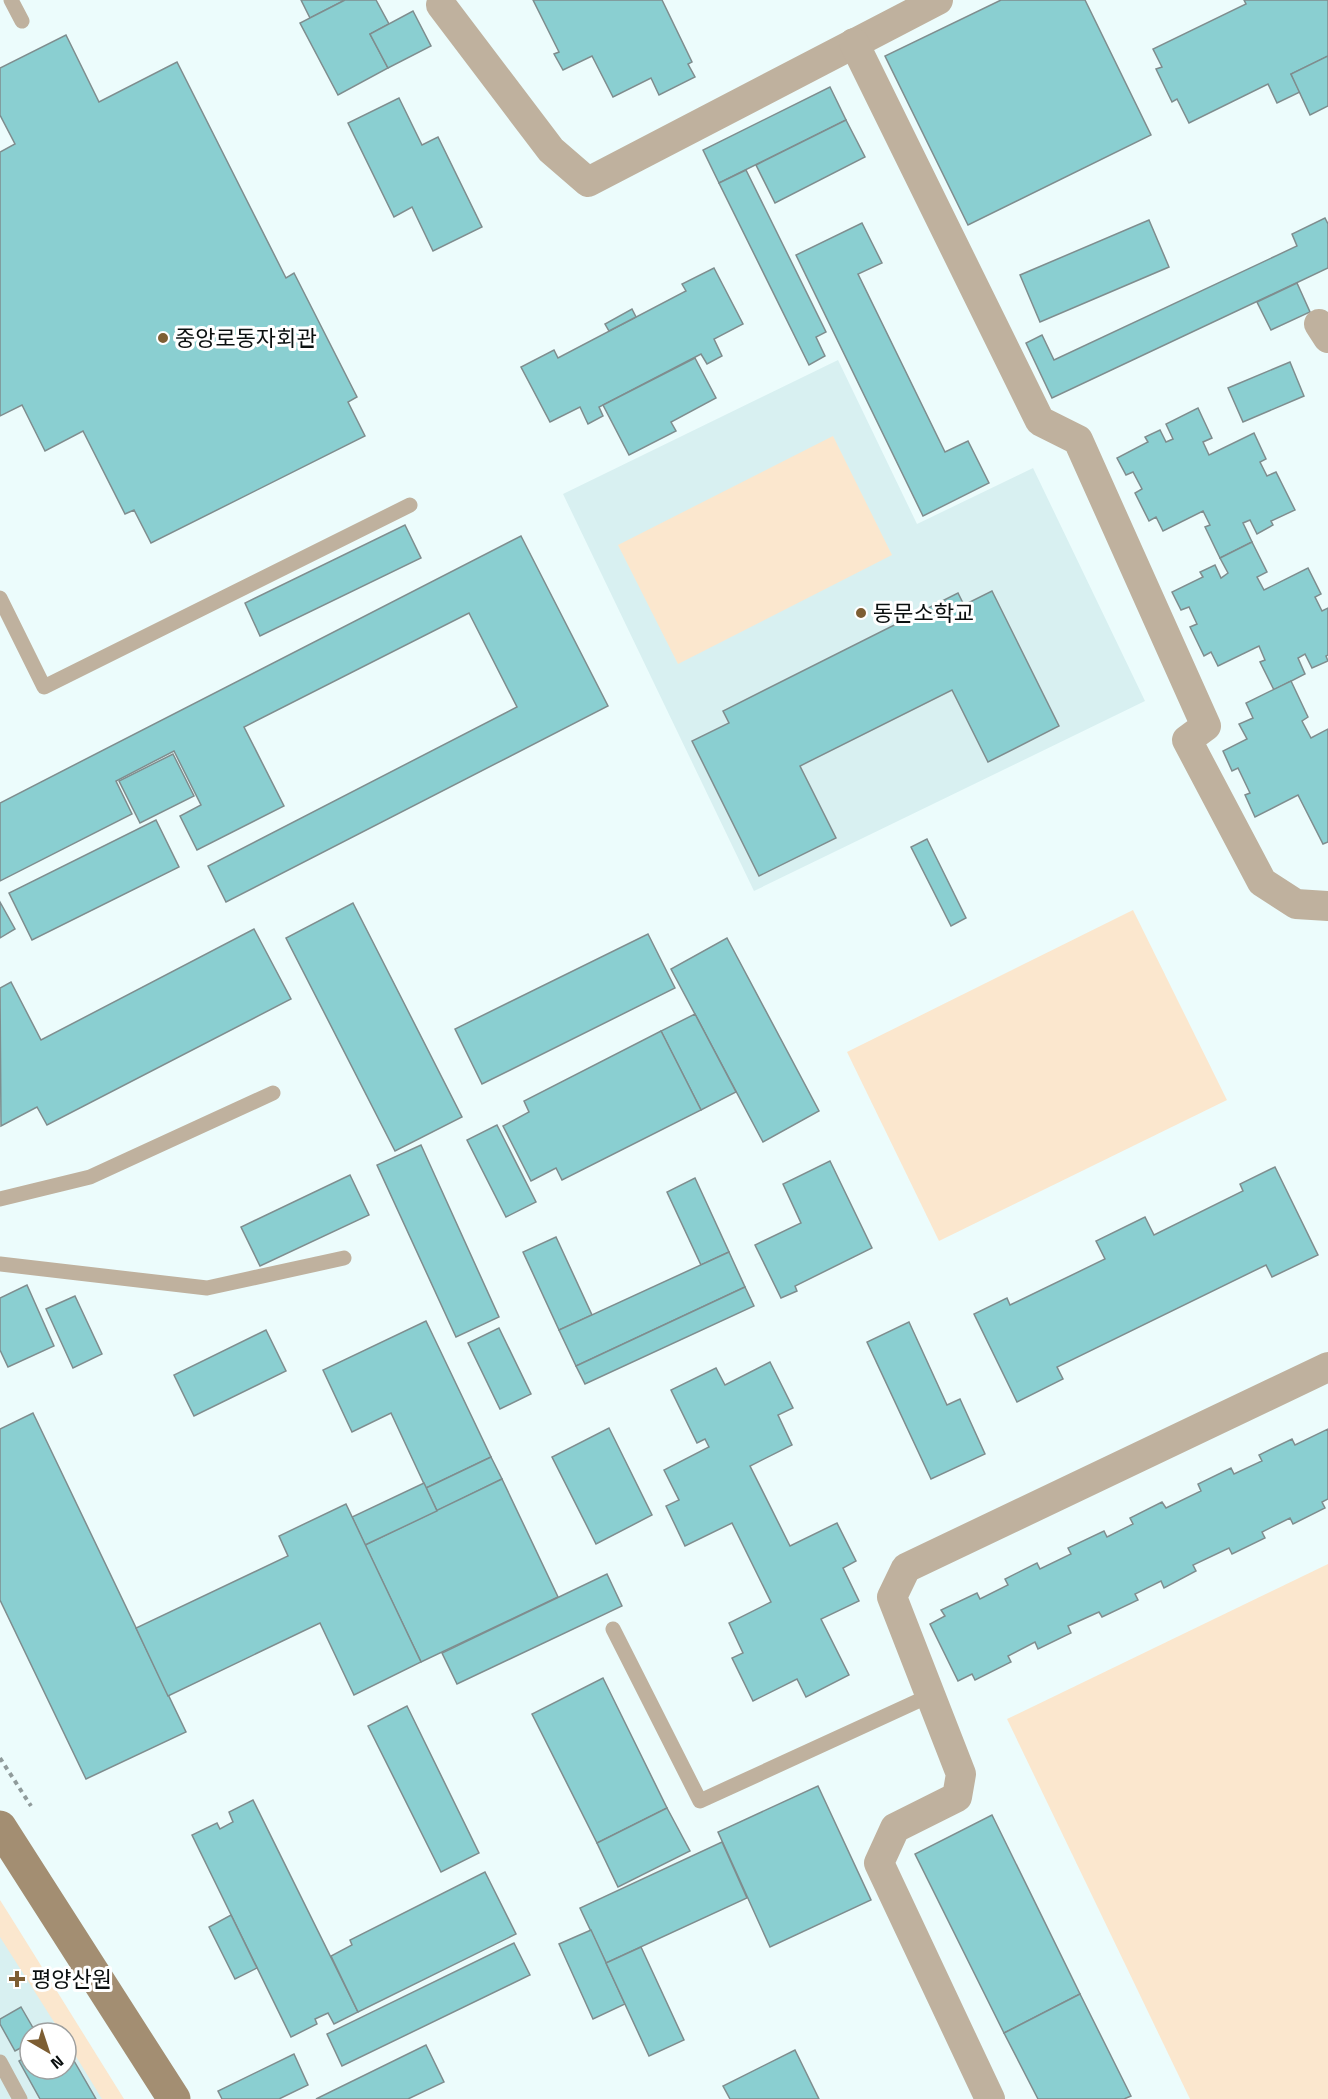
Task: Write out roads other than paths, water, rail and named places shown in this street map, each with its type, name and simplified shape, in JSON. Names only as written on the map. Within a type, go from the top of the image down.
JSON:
[{"type":"street","points":[[441,5],[551,150],[588,182],[938,0]]},
{"type":"street","points":[[854,43],[1040,422],[1078,440],[1206,726],[1187,740],[1262,882],[1296,904],[1328,906]]},
{"type":"street","points":[[990,2099],[879,1863],[895,1828],[957,1797],[961,1774],[892,1597],[906,1569],[1328,1367]]},
{"type":"street","points":[[0,1827],[174,2099]]},
{"type":"lane","points":[[11,0],[22,21]]},
{"type":"lane","points":[[0,598],[44,687],[410,505]]},
{"type":"lane","points":[[0,1199],[90,1177],[273,1093]]},
{"type":"lane","points":[[0,1264],[207,1288],[344,1258]]},
{"type":"lane","points":[[613,1629],[700,1801],[930,1695]]},
{"type":"lane","points":[[0,2062],[20,2099]]},
{"type":"place","name":"중앙로동자회관","points":[[163,338]]},
{"type":"place","name":"동문소학교","points":[[861,613]]},
{"type":"place","name":"평양산원","points":[[17,1979]]}]
